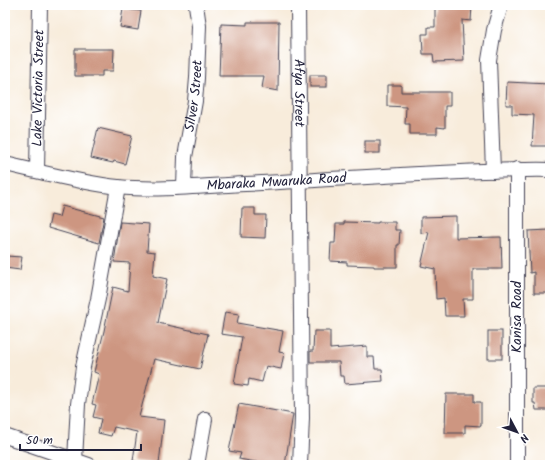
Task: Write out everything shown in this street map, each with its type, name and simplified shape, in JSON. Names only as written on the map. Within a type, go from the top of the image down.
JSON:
[{"type":"street","name":"Lake Victoria Street","points":[[37,171],[40,5]]},
{"type":"street","name":"Silver Street","points":[[184,187],[186,157],[197,78],[199,26],[196,5]]},
{"type":"street","name":"Afya Street","points":[[298,5],[302,255],[302,418],[300,465]]},
{"type":"street","points":[[493,171],[489,60],[494,30],[501,5]]},
{"type":"street","name":"Mbaraka Mwaruka Road","points":[[5,164],[118,187],[155,188],[517,169],[550,170]]},
{"type":"street","name":"Kanisa Road","points":[[517,169],[517,465]]},
{"type":"street","points":[[75,460],[78,404],[83,367],[98,299],[118,187]]},
{"type":"street","points":[[197,465],[205,419]]},
{"type":"street","points":[[5,436],[89,465]]},
{"type":"building","points":[[435,5],[472,5],[471,21],[462,20],[464,61],[434,62],[433,54],[423,54],[422,34],[428,34],[428,27],[435,27]]},
{"type":"building","points":[[123,9],[141,11],[138,30],[120,27]]},
{"type":"building","points":[[247,22],[279,22],[278,91],[262,88],[264,76],[219,76],[221,24],[247,25]]},
{"type":"building","points":[[75,49],[114,49],[113,71],[102,71],[102,76],[75,76]]},
{"type":"building","points":[[310,75],[327,75],[327,87],[310,87]]},
{"type":"building","points":[[507,82],[549,84],[548,119],[550,119],[550,146],[532,146],[534,115],[512,114],[512,105],[506,105]]},
{"type":"building","points":[[387,85],[401,85],[401,92],[450,92],[450,106],[445,106],[445,128],[437,127],[437,134],[410,134],[410,124],[405,124],[406,107],[387,106]]},
{"type":"building","points":[[98,128],[132,136],[125,164],[91,158]]},
{"type":"building","points":[[365,141],[380,141],[380,153],[365,153]]},
{"type":"building","points":[[62,206],[104,217],[99,243],[48,228],[51,215],[59,217]]},
{"type":"building","points":[[242,208],[255,208],[255,215],[266,215],[265,238],[241,237]]},
{"type":"building","points":[[456,216],[456,238],[501,237],[502,269],[473,269],[473,299],[463,299],[464,316],[445,316],[444,298],[436,299],[435,269],[421,266],[429,232],[421,233],[421,217]]},
{"type":"building","points":[[120,222],[149,224],[147,251],[155,252],[153,276],[167,279],[158,323],[208,334],[200,369],[154,359],[139,417],[164,420],[159,464],[133,461],[137,432],[114,427],[111,436],[98,433],[101,419],[93,417],[96,405],[92,404],[99,374],[94,372],[113,287],[128,291],[130,263],[114,262]]},
{"type":"building","points":[[344,222],[395,222],[395,230],[400,230],[399,245],[397,245],[397,267],[347,265],[347,262],[330,261],[331,243],[335,243],[336,224],[344,224]]},
{"type":"building","points":[[550,230],[550,293],[534,293],[534,272],[530,273],[528,231]]},
{"type":"building","points":[[6,256],[22,257],[20,270],[5,268]]},
{"type":"building","points":[[225,312],[239,314],[237,323],[283,331],[279,352],[284,353],[281,369],[266,366],[262,382],[249,379],[248,386],[234,384],[242,337],[221,334]]},
{"type":"building","points":[[314,331],[330,331],[330,349],[367,346],[367,357],[374,357],[375,369],[382,369],[383,381],[345,384],[344,376],[340,376],[339,362],[310,362],[310,351],[313,351]]},
{"type":"building","points":[[488,331],[502,331],[502,359],[488,359]]},
{"type":"building","points":[[533,388],[550,388],[550,410],[536,410],[535,403],[533,403]]},
{"type":"building","points":[[446,394],[474,394],[474,402],[481,402],[481,426],[465,425],[465,433],[445,433]]},
{"type":"building","points":[[239,404],[293,414],[285,465],[272,465],[239,459],[241,453],[229,451]]}]
